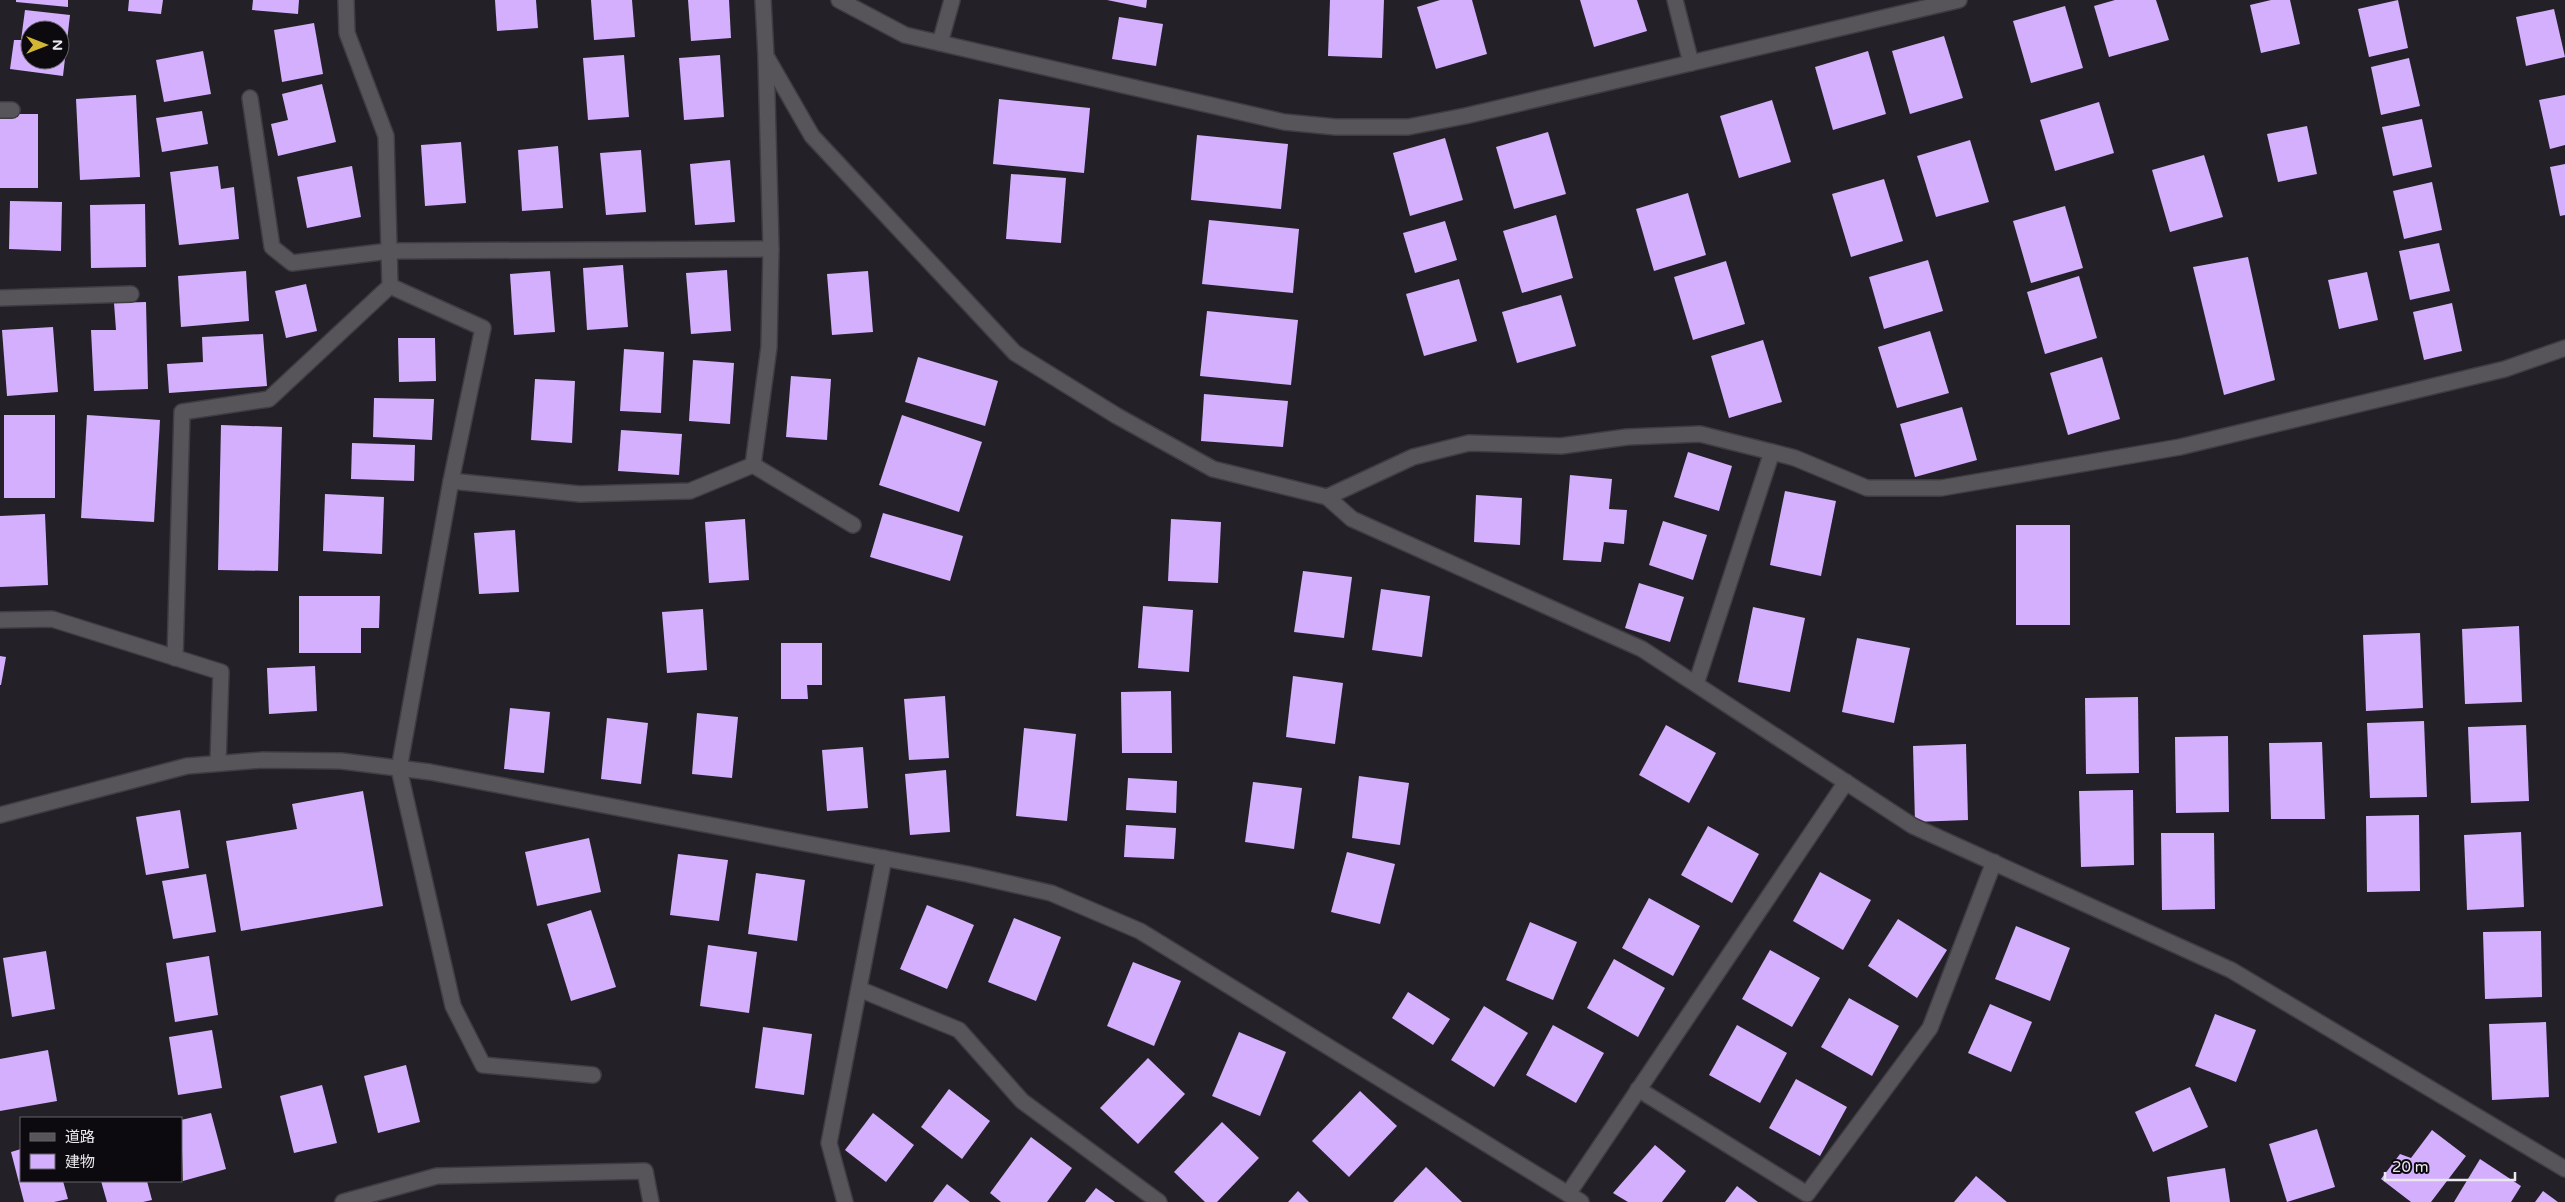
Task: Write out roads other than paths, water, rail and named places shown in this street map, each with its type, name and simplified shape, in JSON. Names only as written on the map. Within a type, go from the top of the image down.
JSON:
[{"type":"street","points":[[175,658],[182,412],[269,399],[390,286],[386,136],[347,32],[346,0]]},
{"type":"street","points":[[754,465],[769,347],[771,250],[763,0]]},
{"type":"street","points":[[839,0],[905,35],[1284,122],[1336,127],[1408,127],[1959,0]]},
{"type":"street","points":[[940,43],[952,0]]},
{"type":"street","points":[[1675,0],[1691,63]]},
{"type":"street","points":[[766,56],[812,136],[1015,353],[1117,416],[1213,469],[1327,497],[1352,519],[1642,649],[1913,826],[2231,970],[2565,1169]]},
{"type":"street","points":[[250,98],[272,247],[292,262],[389,251],[771,250]]},
{"type":"street","points":[[390,286],[483,328],[451,481],[399,769],[453,1006],[484,1065],[593,1075]]},
{"type":"street","points":[[0,298],[131,294]]},
{"type":"street","points":[[1327,497],[1413,457],[1469,443],[1560,446],[1627,437],[1700,434],[1795,458],[1867,488],[1941,488],[2180,448],[2505,369],[2565,348]]},
{"type":"street","points":[[1696,684],[1772,452]]},
{"type":"street","points":[[451,481],[580,494],[690,491],[754,465]]},
{"type":"street","points":[[754,465],[852,525]]},
{"type":"street","points":[[0,620],[52,619],[221,672],[218,763]]},
{"type":"street","points":[[0,815],[187,766],[263,760],[340,761],[440,774],[884,858],[1052,893],[1140,931],[1581,1202]]},
{"type":"street","points":[[1568,1194],[1846,782]]},
{"type":"street","points":[[845,1202],[829,1143],[884,858]]},
{"type":"street","points":[[1638,1090],[1807,1194],[1930,1028],[1994,862]]},
{"type":"street","points":[[859,989],[959,1030],[1022,1101],[1159,1202]]},
{"type":"street","points":[[343,1202],[438,1176],[645,1171],[652,1202]]}]
